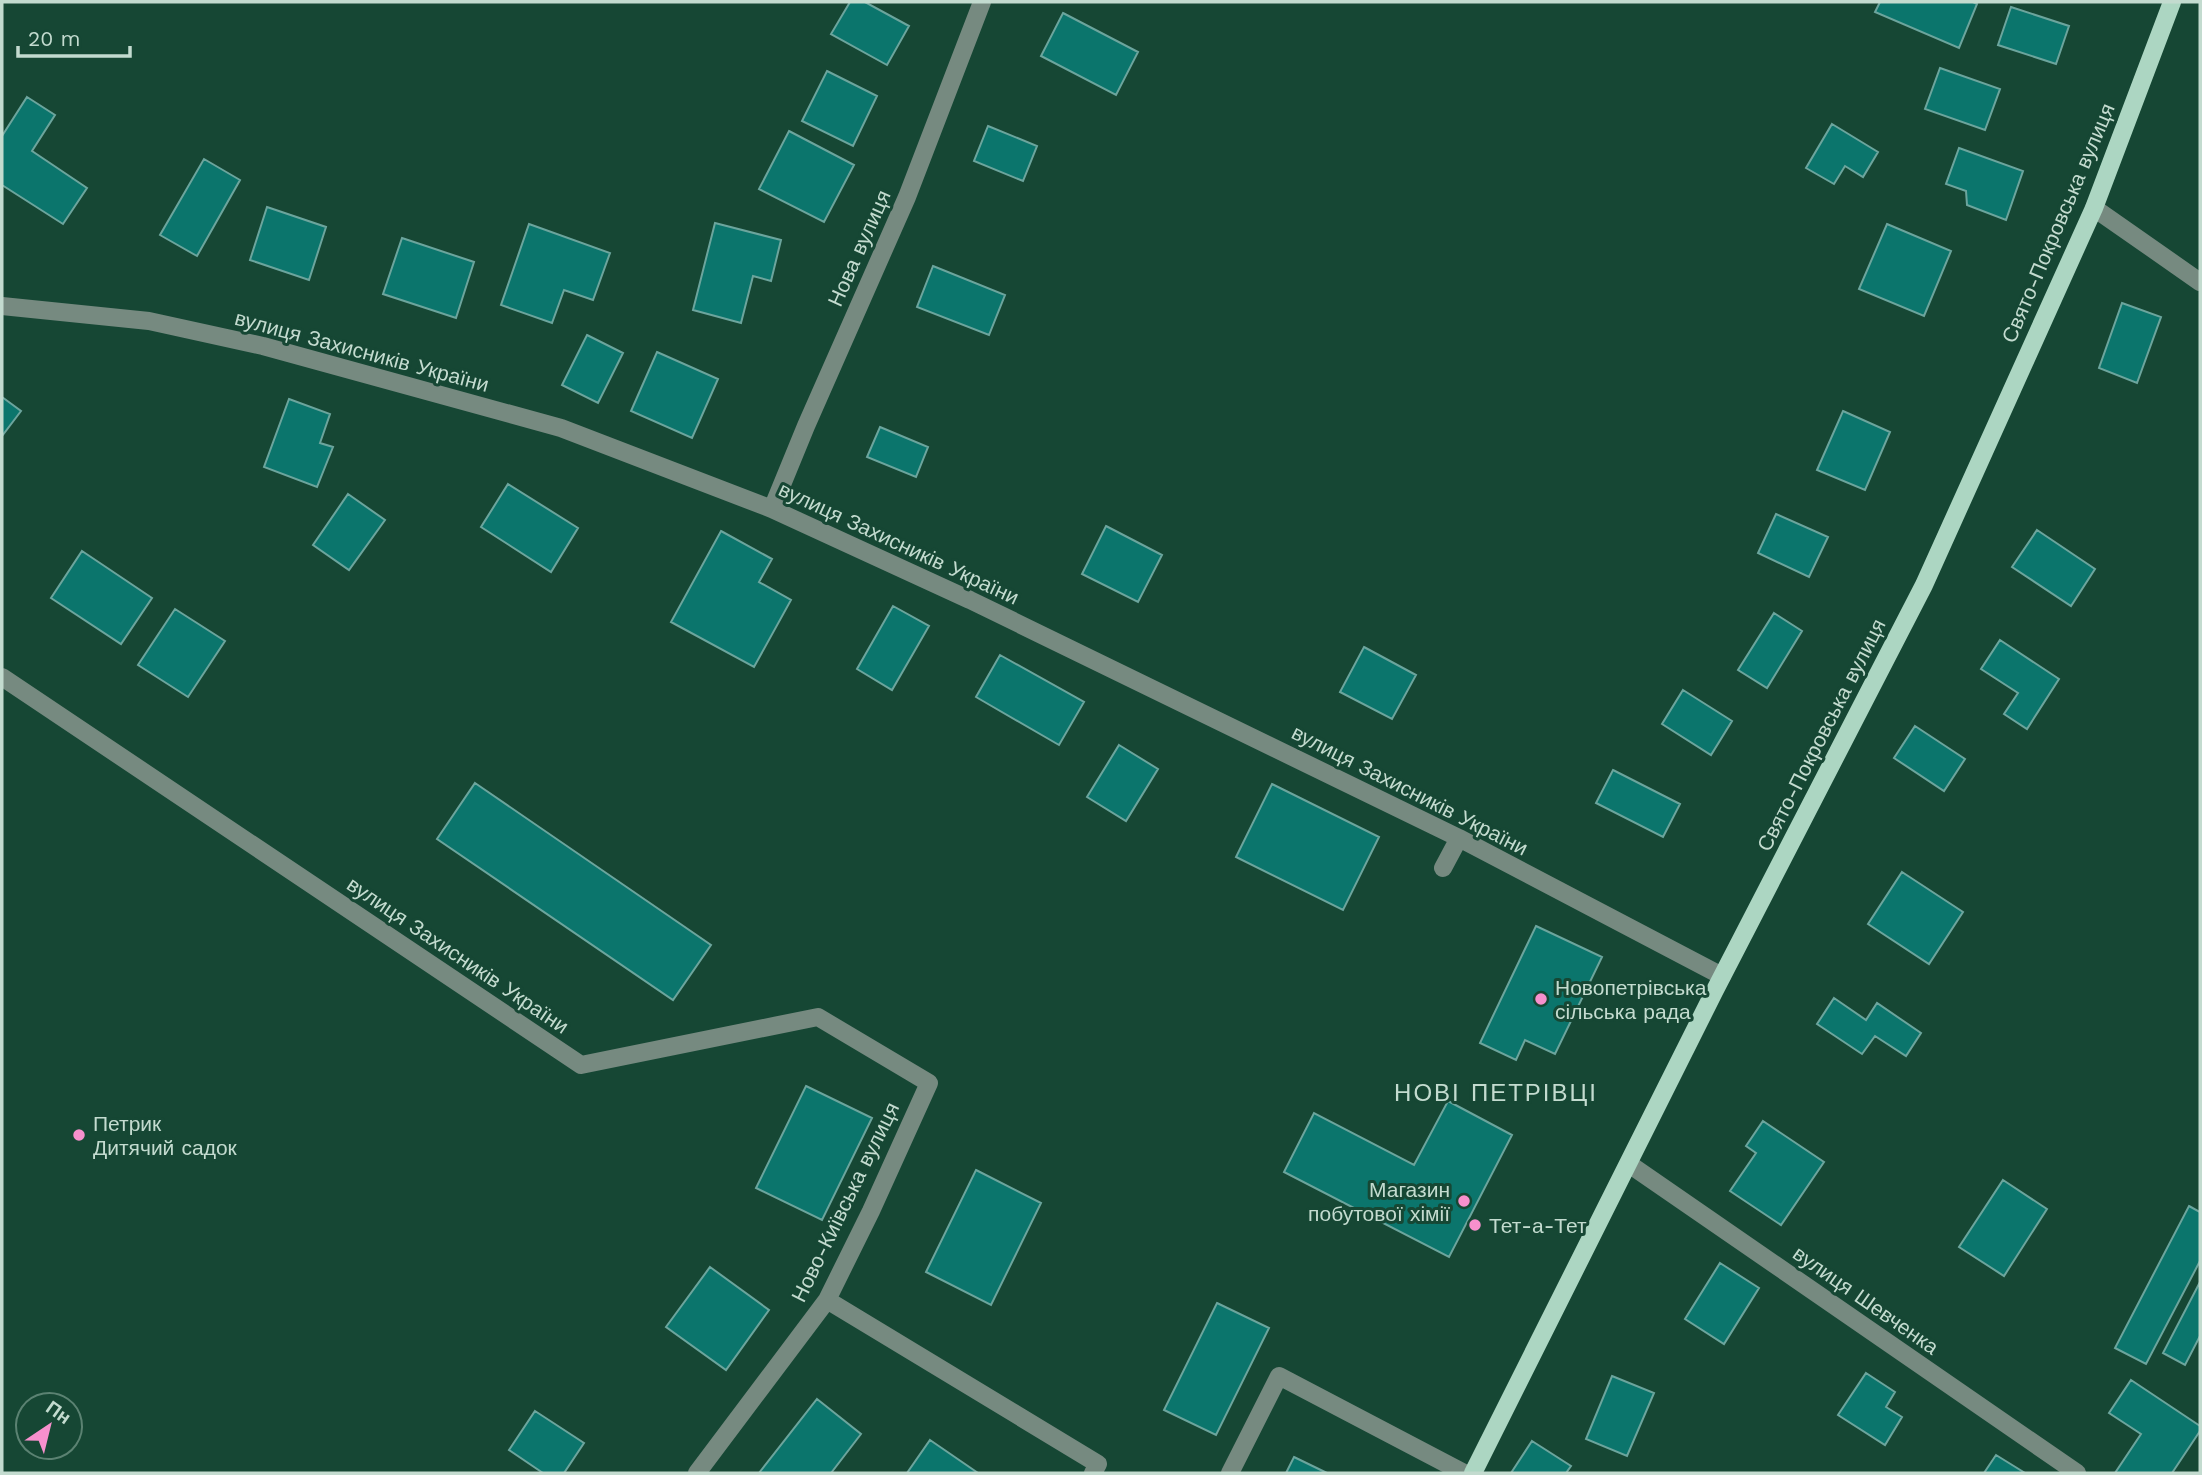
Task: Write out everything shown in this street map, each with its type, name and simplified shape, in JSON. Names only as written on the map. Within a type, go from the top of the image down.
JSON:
[{"type":"main road","name":"Свято-Покровська вулиця","points":[[1473,1473],[1722,976],[1924,585],[2094,208],[2172,2]]},
{"type":"street","name":"Нова вулиця","points":[[772,509],[906,197],[982,2]]},
{"type":"street","points":[[2094,208],[2200,282]]},
{"type":"street","name":"вулиця Захисників України","points":[[2,306],[149,321],[263,346],[561,428],[772,509],[970,600],[1459,838],[1722,976]]},
{"type":"street","name":"вулиця Захисників України","points":[[2,677],[581,1065],[818,1017],[929,1083]]},
{"type":"street","points":[[1443,868],[1459,838]]},
{"type":"street","name":"Ново-Київська вулиця","points":[[697,1473],[827,1300],[929,1083]]},
{"type":"street","name":"вулиця Шевченка","points":[[1629,1164],[2077,1473]]},
{"type":"street","points":[[827,1300],[1098,1464],[1093,1473]]},
{"type":"street","points":[[1230,1473],[1279,1376],[1464,1473]]},
{"type":"building","points":[[850,2],[865,2],[909,26],[887,65],[831,34]]},
{"type":"building","points":[[1880,2],[1977,4],[1959,48],[1875,12]]},
{"type":"building","points":[[2011,7],[2069,26],[2056,64],[1998,45]]},
{"type":"building","points":[[1063,13],[1138,52],[1116,95],[1041,56]]},
{"type":"building","points":[[1940,68],[2000,89],[1985,130],[1925,109]]},
{"type":"building","points":[[827,71],[877,96],[853,146],[802,121]]},
{"type":"building","points":[[27,97],[55,115],[32,151],[87,188],[63,224],[2,185],[2,136]]},
{"type":"building","points":[[1832,124],[1878,152],[1863,177],[1845,166],[1834,184],[1806,168]]},
{"type":"building","points":[[988,126],[1037,146],[1023,181],[974,161]]},
{"type":"building","points":[[789,131],[854,165],[824,222],[759,189]]},
{"type":"building","points":[[1959,148],[2023,171],[2006,220],[1967,205],[1966,191],[1946,184]]},
{"type":"building","points":[[204,159],[240,180],[197,256],[160,235]]},
{"type":"building","points":[[267,207],[326,227],[309,280],[250,260]]},
{"type":"building","points":[[715,223],[781,240],[771,281],[753,276],[741,323],[693,310]]},
{"type":"building","points":[[529,224],[610,253],[593,300],[564,290],[552,323],[501,305]]},
{"type":"building","points":[[1887,224],[1951,251],[1924,316],[1859,289]]},
{"type":"building","points":[[402,238],[474,262],[456,318],[383,294]]},
{"type":"building","points":[[933,266],[1005,295],[989,335],[917,307]]},
{"type":"building","points":[[2122,303],[2161,317],[2137,383],[2099,368]]},
{"type":"building","points":[[587,335],[623,353],[598,403],[562,385]]},
{"type":"building","points":[[657,352],[718,379],[692,438],[631,411]]},
{"type":"building","points":[[2,397],[21,411],[2,436]]},
{"type":"building","points":[[289,399],[330,414],[320,443],[333,447],[317,487],[264,467]]},
{"type":"building","points":[[1843,411],[1890,432],[1865,490],[1817,470]]},
{"type":"building","points":[[880,427],[928,447],[916,477],[867,457]]},
{"type":"building","points":[[508,484],[578,528],[551,572],[481,527]]},
{"type":"building","points":[[348,494],[385,520],[349,570],[313,545]]},
{"type":"building","points":[[1776,514],[1828,537],[1809,577],[1758,553]]},
{"type":"building","points":[[1106,526],[1162,555],[1138,602],[1082,574]]},
{"type":"building","points":[[2037,530],[2095,569],[2071,606],[2012,567]]},
{"type":"building","points":[[721,531],[772,559],[759,582],[791,600],[754,667],[671,622]]},
{"type":"building","points":[[82,551],[152,598],[121,644],[51,598]]},
{"type":"building","points":[[893,606],[929,626],[892,690],[857,669]]},
{"type":"building","points":[[175,609],[225,641],[188,697],[138,665]]},
{"type":"building","points":[[1774,613],[1802,631],[1767,688],[1738,670]]},
{"type":"building","points":[[2000,640],[2059,679],[2027,729],[2004,714],[2018,693],[1981,669]]},
{"type":"building","points":[[1364,647],[1416,675],[1392,719],[1340,692]]},
{"type":"building","points":[[1000,655],[1084,702],[1059,745],[976,697]]},
{"type":"building","points":[[1683,690],[1732,721],[1711,755],[1662,724]]},
{"type":"building","points":[[1915,726],[1965,759],[1944,791],[1894,758]]},
{"type":"building","points":[[1119,745],[1158,769],[1126,821],[1087,797]]},
{"type":"building","points":[[1613,770],[1680,804],[1663,837],[1596,803]]},
{"type":"building","points":[[475,783],[711,945],[673,1000],[437,839]]},
{"type":"building","points":[[1272,784],[1379,837],[1343,910],[1236,857]]},
{"type":"building","points":[[1902,872],[1963,912],[1929,964],[1868,924]]},
{"type":"building","name":"Новопетрівська сільська рада","points":[[1536,926],[1602,957],[1555,1054],[1525,1040],[1516,1060],[1480,1043]]},
{"type":"building","points":[[1834,998],[1866,1020],[1877,1003],[1921,1033],[1906,1056],[1875,1036],[1862,1054],[1817,1024]]},
{"type":"building","points":[[806,1086],[872,1118],[822,1220],[756,1188]]},
{"type":"building","points":[[1448,1101],[1512,1135],[1449,1257],[1284,1172],[1314,1113],[1414,1165]]},
{"type":"building","points":[[1763,1121],[1824,1162],[1781,1225],[1730,1191],[1756,1153],[1746,1146]]},
{"type":"building","points":[[976,1170],[1041,1203],[991,1305],[926,1272]]},
{"type":"building","points":[[2003,1180],[2047,1209],[2004,1276],[1959,1247]]},
{"type":"building","points":[[2189,1206],[2200,1212],[2200,1261],[2146,1364],[2115,1348]]},
{"type":"building","points":[[1720,1263],[1759,1288],[1724,1344],[1685,1319]]},
{"type":"building","points":[[710,1267],[769,1310],[726,1370],[666,1327]]},
{"type":"building","points":[[2200,1282],[2200,1336],[2185,1365],[2163,1353]]},
{"type":"building","points":[[1217,1303],[1269,1328],[1216,1435],[1164,1410]]},
{"type":"building","points":[[1866,1373],[1895,1392],[1886,1407],[1902,1417],[1885,1445],[1838,1415]]},
{"type":"building","points":[[1612,1376],[1654,1393],[1627,1456],[1586,1439]]},
{"type":"building","points":[[2131,1380],[2200,1426],[2200,1431],[2172,1473],[2115,1473],[2141,1434],[2109,1413]]},
{"type":"building","points":[[817,1399],[861,1434],[831,1473],[759,1473]]},
{"type":"building","points":[[535,1411],[584,1443],[564,1473],[543,1473],[509,1450]]},
{"type":"building","points":[[930,1440],[978,1473],[907,1473]]},
{"type":"building","points":[[1532,1441],[1571,1466],[1566,1473],[1511,1473]]},
{"type":"building","points":[[1996,1455],[2025,1473],[1984,1473]]},
{"type":"building","points":[[1294,1457],[1327,1473],[1286,1473]]},
{"type":"place","name":"Новопетрівська сільська рада","points":[[1541,999]]},
{"type":"place","name":"Петрик Дитячий садок","points":[[79,1135]]},
{"type":"place","name":"Магазин побутової хімії","points":[[1464,1201]]},
{"type":"place","name":"Тет-а-Тет","points":[[1475,1225]]},
{"type":"district","name":"НОВІ ПЕТРІВЦІ","points":[[1496,1093]]}]
